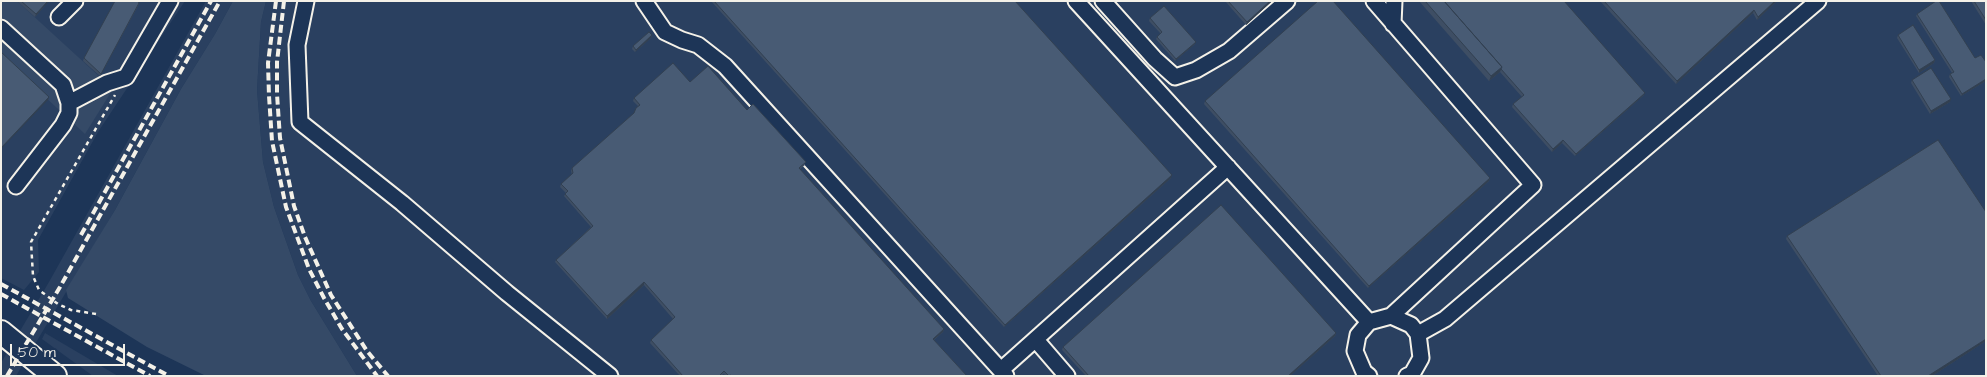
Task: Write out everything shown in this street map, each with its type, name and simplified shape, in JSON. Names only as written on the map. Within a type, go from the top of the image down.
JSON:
[{"type":"highway","points":[[1,332],[55,376]]},
{"type":"highway","points":[[1,341],[55,376]]},
{"type":"street","points":[[60,17],[75,1]]},
{"type":"street","points":[[306,1],[297,45],[300,122],[402,203],[507,293],[610,376]]},
{"type":"street","points":[[644,1],[665,32],[682,40],[698,44],[725,66],[1004,373],[1036,340],[1228,167]]},
{"type":"street","points":[[1076,1],[1369,322]]},
{"type":"street","points":[[1103,1],[1155,59],[1175,77],[1196,70],[1229,51],[1287,1]]},
{"type":"street","points":[[1364,374],[1355,351],[1358,335],[1369,322],[1391,316],[1533,185],[1374,1]]},
{"type":"street","points":[[1393,24],[1394,1]]},
{"type":"street","points":[[1418,334],[1445,319],[1818,1]]},
{"type":"street","points":[[69,103],[107,83],[126,77],[164,3]]},
{"type":"street","points":[[1,28],[64,85],[69,103],[69,113],[63,125],[16,186]]},
{"type":"street","points":[[1391,316],[1412,325],[1418,334],[1421,358],[1412,374],[1407,376]]},
{"type":"street","points":[[1036,340],[1067,376]]},
{"type":"path","points":[[96,314],[71,310],[58,304],[39,290],[33,276],[31,242],[126,77]]},
{"type":"shaded area","points":[[1,1],[185,1],[98,132],[38,240],[39,272],[24,290],[1,278]]},
{"type":"shaded area","points":[[1,1],[17,1],[113,89],[85,134],[1,56]]},
{"type":"shaded area","points":[[206,1],[233,1],[181,89],[115,210],[16,376],[1,376],[1,363],[49,282]]},
{"type":"shaded area","points":[[233,1],[266,1],[261,22],[257,90],[263,162],[274,207],[298,275],[311,301],[357,376],[206,376],[147,347],[68,298],[66,290],[115,210],[181,89]]},
{"type":"shaded area","points":[[266,1],[1986,1],[1986,376],[357,376],[311,301],[298,275],[274,207],[263,162],[257,90],[261,22]]},
{"type":"shaded area","points":[[45,333],[118,376],[93,376],[42,339]]},
{"type":"building","points":[[21,1],[48,1],[36,14]]},
{"type":"building","points":[[115,1],[138,1],[139,3],[101,74],[84,58]]},
{"type":"building","points":[[714,1],[1015,1],[1172,175],[1005,325]]},
{"type":"building","points":[[1228,1],[1270,1],[1247,22]]},
{"type":"building","points":[[1318,1],[1333,1],[1490,178],[1369,286],[1205,101]]},
{"type":"building","points":[[1425,1],[1444,1],[1502,67],[1491,76]]},
{"type":"building","points":[[1444,1],[1564,1],[1645,93],[1576,154],[1563,140],[1553,149],[1513,104],[1524,95]]},
{"type":"building","points":[[1604,1],[1775,1],[1758,17],[1754,10],[1677,81]]},
{"type":"building","points":[[1936,1],[1939,1],[1975,58],[1981,55],[1986,62],[1986,79],[1962,94],[1950,74],[1954,72],[1917,14]]},
{"type":"building","points":[[1974,1],[1986,1],[1986,20]]},
{"type":"building","points":[[1164,6],[1196,42],[1176,59],[1157,37],[1162,32],[1150,18]]},
{"type":"building","points":[[1913,25],[1935,60],[1919,70],[1898,35]]},
{"type":"building","points":[[649,32],[652,35],[636,50],[633,46]]},
{"type":"building","points":[[1,52],[49,97],[1,148]]},
{"type":"building","points":[[673,63],[690,82],[708,66],[747,110],[753,104],[806,162],[799,168],[944,329],[933,339],[967,376],[729,376],[724,371],[719,376],[683,376],[651,340],[675,317],[644,282],[607,316],[556,260],[593,226],[565,194],[568,191],[561,184],[573,173],[572,168],[634,113],[640,105],[634,98]]},
{"type":"building","points":[[1931,68],[1951,99],[1931,111],[1912,80]]},
{"type":"building","points":[[1938,140],[1986,212],[1986,339],[1928,376],[1881,376],[1787,236]]},
{"type":"building","points":[[1221,205],[1336,333],[1288,376],[1089,376],[1063,347]]},
{"type":"railway","points":[[81,235],[211,1]]},
{"type":"railway","points":[[7,376],[60,287],[220,1]]},
{"type":"railway","points":[[276,1],[268,63],[269,96],[272,141],[286,207],[309,269],[324,298],[342,329],[377,376]]},
{"type":"railway","points":[[284,1],[277,62],[277,94],[280,138],[294,206],[305,237],[331,295],[367,351],[388,376]]},
{"type":"railway","points":[[1,284],[169,376]]},
{"type":"railway","points":[[1,294],[150,376]]}]
